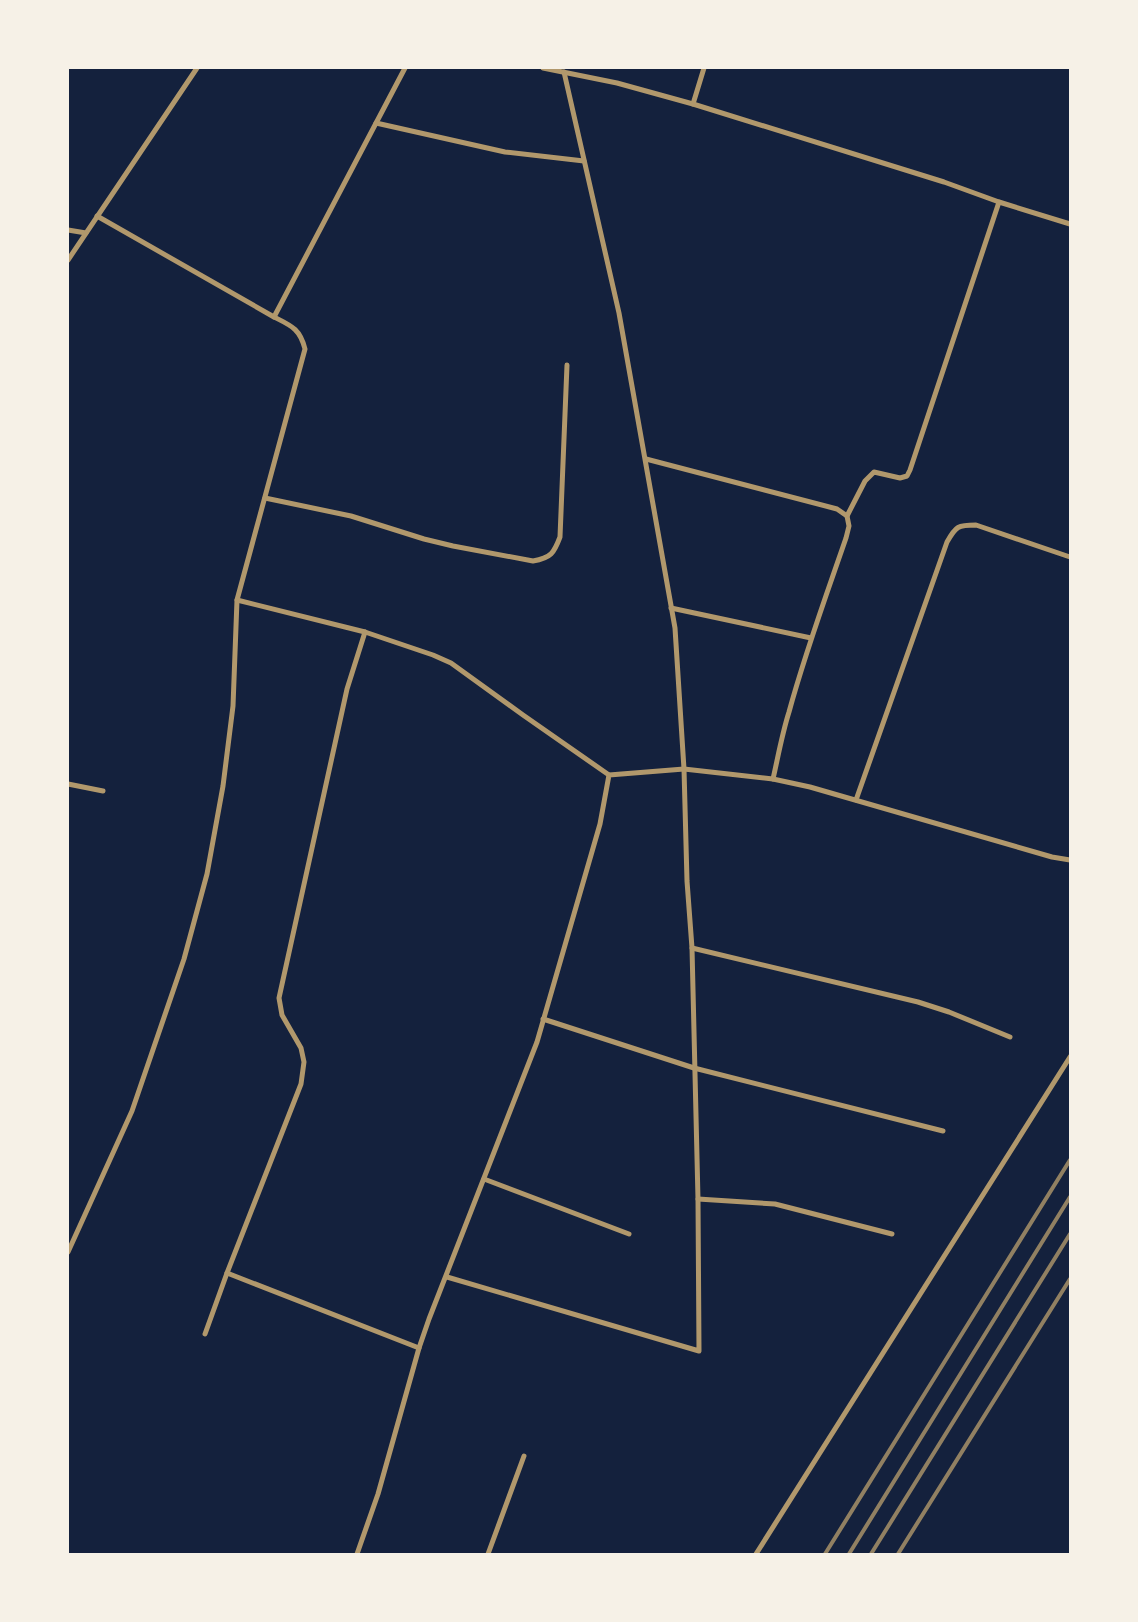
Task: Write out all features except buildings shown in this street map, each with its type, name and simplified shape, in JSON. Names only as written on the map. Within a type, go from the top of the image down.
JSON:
[{"type":"street","points":[[68,260],[197,68]]},
{"type":"street","points":[[274,317],[405,68]]},
{"type":"street","points":[[542,68],[617,83],[693,104],[944,182],[1070,224]]},
{"type":"street","points":[[693,104],[704,68]]},
{"type":"street","points":[[447,1276],[699,1351],[698,1199],[692,948],[687,881],[684,769],[675,628],[619,313],[564,72]]},
{"type":"street","points":[[376,122],[505,152],[584,161]]},
{"type":"street","points":[[773,780],[788,714],[811,638],[846,538],[849,526],[847,516],[865,481],[874,472],[881,472],[900,478],[906,476],[910,470],[1000,202]]},
{"type":"street","points":[[68,1252],[132,1111],[184,959],[207,874],[223,786],[232,706],[237,600],[305,349],[303,340],[291,325],[97,216]]},
{"type":"street","points":[[68,230],[86,233]]},
{"type":"street","points":[[265,498],[351,516],[453,546],[533,561],[545,559],[555,552],[560,537],[567,365]]},
{"type":"street","points":[[646,459],[837,510],[847,516]]},
{"type":"street","points":[[856,800],[947,542],[953,530],[962,525],[976,525],[1070,557]]},
{"type":"street","points":[[237,600],[365,632],[433,654],[451,663],[609,774],[684,769],[773,780],[810,787],[1052,857],[1070,860]]},
{"type":"street","points":[[671,608],[811,638]]},
{"type":"street","points":[[205,1334],[227,1273],[302,1084],[304,1062],[301,1048],[282,1016],[279,998],[347,689],[365,632]]},
{"type":"street","points":[[357,1554],[378,1494],[429,1319],[537,1042],[600,824],[609,774]]},
{"type":"street","points":[[68,784],[103,791]]},
{"type":"street","points":[[692,948],[918,1002],[949,1012],[1010,1037]]},
{"type":"street","points":[[543,1019],[694,1068],[943,1132]]},
{"type":"street","points":[[756,1554],[1070,1056]]},
{"type":"street","points":[[484,1179],[629,1234]]},
{"type":"street","points":[[698,1199],[775,1204],[892,1234]]},
{"type":"street","points":[[227,1273],[419,1348]]},
{"type":"street","points":[[488,1554],[524,1456]]},
{"type":"railway","points":[[825,1554],[1070,1160]]},
{"type":"railway","points":[[849,1554],[1070,1197]]},
{"type":"railway","points":[[871,1554],[1070,1234]]},
{"type":"railway","points":[[898,1554],[1070,1279]]}]
